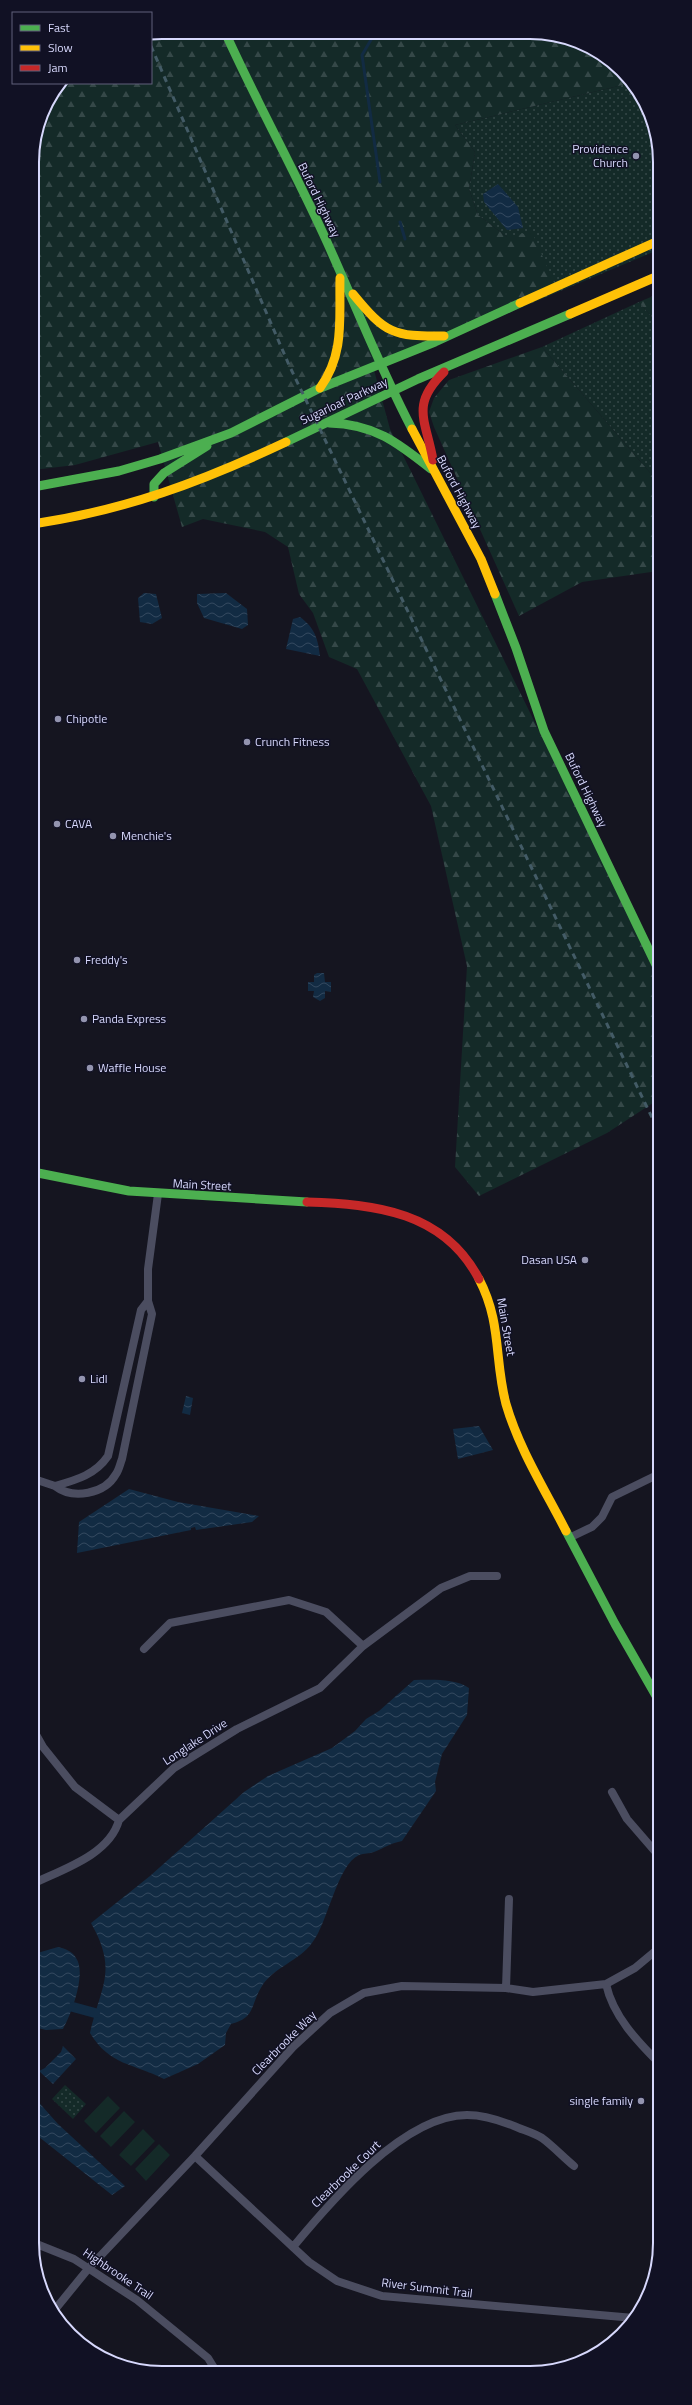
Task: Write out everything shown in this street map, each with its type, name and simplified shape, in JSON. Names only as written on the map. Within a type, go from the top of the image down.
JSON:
[{"type":"main road","name":"Buford Highway","points":[[228,39],[253,94],[326,240],[392,391],[480,559],[516,648],[544,731],[653,959]]},
{"type":"main road","name":"Sugarloaf Parkway","points":[[39,486],[119,471],[160,459],[231,433],[318,389],[449,336],[653,243]]},
{"type":"main road","points":[[342,278],[379,325],[394,333],[413,337],[449,336]]},
{"type":"main road","points":[[318,389],[330,376],[339,351],[342,278]]},
{"type":"main road","name":"Sugarloaf Parkway","points":[[39,523],[94,516],[154,497],[206,477],[392,391],[653,278]]},
{"type":"main road","points":[[434,472],[432,454],[421,414],[423,399],[430,387],[454,365]]},
{"type":"main road","points":[[324,423],[346,422],[366,426],[386,435],[434,472]]},
{"type":"main road","points":[[154,497],[154,484],[164,474],[231,433]]},
{"type":"main road","name":"Main Street","points":[[39,1173],[129,1191],[158,1194],[346,1202],[405,1214],[432,1227],[457,1245],[475,1268],[489,1298],[496,1328],[503,1390],[513,1426],[524,1452],[571,1537],[615,1624],[653,1690]]},
{"type":"street","points":[[39,1481],[68,1492],[86,1494],[106,1485],[116,1475],[122,1460],[152,1314],[148,1301],[148,1270],[158,1194]]},
{"type":"street","points":[[55,1486],[84,1477],[94,1471],[108,1456],[141,1310],[148,1301]]},
{"type":"street","points":[[571,1537],[592,1527],[602,1517],[612,1497],[653,1477]]},
{"type":"street","name":"Longlake Drive","points":[[39,1880],[98,1850],[116,1832],[119,1820],[174,1768],[236,1729],[320,1688],[363,1646],[441,1588],[470,1576],[497,1576]]},
{"type":"street","points":[[144,1649],[170,1623],[289,1600],[326,1612],[363,1646]]},
{"type":"street","points":[[39,1740],[75,1787],[119,1820]]},
{"type":"street","points":[[612,1792],[627,1819],[653,1849]]},
{"type":"street","points":[[506,1988],[509,1899]]},
{"type":"street","name":"Clearbrooke Way","points":[[57,2307],[88,2269],[195,2156],[293,2047],[330,2014],[364,1993],[402,1986],[506,1988],[533,1992],[606,1984],[635,1968],[653,1953]]},
{"type":"street","points":[[606,1984],[609,1996],[621,2020],[638,2042],[653,2057]]},
{"type":"street","name":"Clearbrooke Court","points":[[293,2247],[316,2219],[380,2155],[418,2129],[438,2121],[467,2115],[496,2119],[541,2137],[574,2166]]},
{"type":"street","name":"River Summit Trail","points":[[195,2156],[309,2262],[337,2281],[382,2296],[628,2317]]},
{"type":"street","name":"Highbrooke Trail","points":[[39,2245],[74,2259],[137,2300],[208,2358],[213,2366]]},
{"type":"green space","points":[[152,39],[154,39],[538,39],[554,41],[592,55],[605,64],[623,81],[625,84],[455,125],[475,152],[469,189],[478,215],[507,237],[532,232],[558,292],[374,370],[390,429],[653,962],[653,1103],[607,1133],[479,1196],[455,1167],[467,966],[431,806],[357,669],[329,657],[313,613],[299,594],[288,547],[265,532],[203,519],[182,527],[158,442],[75,465],[39,469],[39,154],[43,130],[48,115],[55,100],[66,84],[152,84]]},
{"type":"green space","points":[[625,84],[640,107],[651,138],[653,162],[653,252],[558,292],[507,237],[478,215],[469,189],[475,152],[455,125]]},
{"type":"green space","points":[[653,296],[653,318],[639,302]]},
{"type":"green space","points":[[639,302],[653,318],[653,476],[542,347]]},
{"type":"green space","points":[[542,347],[653,476],[653,572],[582,582],[519,616],[434,427],[429,412],[434,398],[449,380]]},
{"type":"green space","points":[[65,2085],[86,2104],[73,2119],[52,2099]]},
{"type":"green space","points":[[108,2096],[120,2108],[96,2133],[84,2121]]},
{"type":"green space","points":[[124,2111],[135,2122],[111,2147],[100,2136]]},
{"type":"green space","points":[[143,2129],[155,2141],[131,2166],[119,2155]]},
{"type":"green space","points":[[159,2144],[170,2155],[146,2181],[135,2169]]},
{"type":"water","points":[[498,184],[518,207],[523,228],[507,230],[484,202],[483,194]]},
{"type":"water","points":[[144,593],[156,594],[162,618],[152,624],[140,622],[138,598]]},
{"type":"water","points":[[226,593],[247,609],[248,625],[242,629],[204,618],[197,603],[197,594]]},
{"type":"water","points":[[300,617],[309,625],[315,634],[320,656],[286,649],[293,619]]},
{"type":"water","points":[[317,973],[324,973],[325,982],[331,982],[331,992],[325,991],[325,998],[320,1001],[313,997],[314,991],[308,991],[308,982],[314,982],[314,975]]},
{"type":"water","points":[[186,1396],[193,1398],[190,1415],[182,1413]]},
{"type":"water","points":[[479,1426],[493,1450],[458,1459],[453,1429]]},
{"type":"water","points":[[129,1489],[178,1502],[259,1516],[252,1522],[196,1530],[195,1527],[191,1528],[191,1530],[77,1553],[79,1522]]},
{"type":"water","points":[[414,1680],[449,1681],[469,1688],[467,1715],[442,1754],[435,1782],[436,1791],[402,1841],[391,1844],[372,1853],[359,1855],[351,1861],[339,1882],[318,1934],[312,1943],[300,1955],[267,1979],[258,1993],[249,2014],[245,2018],[231,2024],[226,2033],[225,2045],[198,2064],[164,2079],[114,2058],[106,2052],[90,2033],[105,1978],[104,1954],[91,1923],[150,1876],[244,1792],[268,1776],[332,1748],[355,1731],[366,1719],[379,1711]]},
{"type":"water","points":[[58,1947],[73,1954],[79,1965],[80,1973],[77,1994],[63,2029],[46,2030],[39,2028],[39,1953]]},
{"type":"water","points":[[63,2046],[76,2059],[53,2084],[39,2071],[45,2068],[61,2052]]},
{"type":"water","points":[[39,2103],[58,2124],[125,2186],[112,2195],[39,2137]]},
{"type":"waterway","points":[[371,39],[362,55],[380,182]]},
{"type":"waterway","points":[[400,222],[405,239]]},
{"type":"waterway","points":[[73,2007],[95,2013]]},
{"type":"railway","points":[[152,48],[289,365],[653,1120]]},
{"type":"traffic: fast","points":[[228,39],[315,216],[378,359],[412,429]]},
{"type":"traffic: fast","points":[[39,486],[119,471],[160,459],[231,433],[318,389],[435,342],[520,303]]},
{"type":"traffic: fast","points":[[286,442],[418,379],[570,314]]},
{"type":"traffic: fast","points":[[329,423],[359,427],[384,436],[431,469]]},
{"type":"traffic: fast","points":[[154,497],[154,484],[164,473],[207,446]]},
{"type":"traffic: fast","points":[[495,594],[516,648],[544,731],[653,959]]},
{"type":"traffic: fast","points":[[39,1173],[129,1191],[307,1202]]},
{"type":"traffic: fast","points":[[566,1531],[615,1624],[653,1690]]},
{"type":"traffic: slow","points":[[520,303],[653,243]]},
{"type":"traffic: slow","points":[[320,388],[334,362],[337,349],[340,322],[340,278]]},
{"type":"traffic: slow","points":[[570,314],[653,278]]},
{"type":"traffic: slow","points":[[353,294],[382,325],[391,330],[413,335],[444,336]]},
{"type":"traffic: slow","points":[[412,429],[481,559],[495,594]]},
{"type":"traffic: slow","points":[[39,523],[100,511],[162,493],[224,470],[286,442]]},
{"type":"traffic: slow","points":[[479,1279],[491,1311],[497,1341],[502,1388],[511,1421],[525,1453],[566,1531]]},
{"type":"traffic: jam","points":[[433,460],[424,423],[424,404],[427,394],[433,384],[444,372]]},
{"type":"traffic: jam","points":[[307,1202],[358,1205],[406,1216],[427,1226],[447,1239],[464,1257],[479,1279]]},
{"type":"place","name":"Providence Church","points":[[636,156]]},
{"type":"place","name":"Chipotle","points":[[58,719]]},
{"type":"place","name":"Crunch Fitness","points":[[247,742]]},
{"type":"place","name":"CAVA","points":[[57,824]]},
{"type":"place","name":"Menchie's","points":[[113,836]]},
{"type":"place","name":"Freddy's","points":[[77,960]]},
{"type":"place","name":"Panda Express","points":[[84,1019]]},
{"type":"place","name":"Waffle House","points":[[90,1068]]},
{"type":"place","name":"Dasan USA","points":[[585,1260]]},
{"type":"place","name":"Lidl","points":[[82,1379]]},
{"type":"place","name":"single family","points":[[641,2101]]}]
